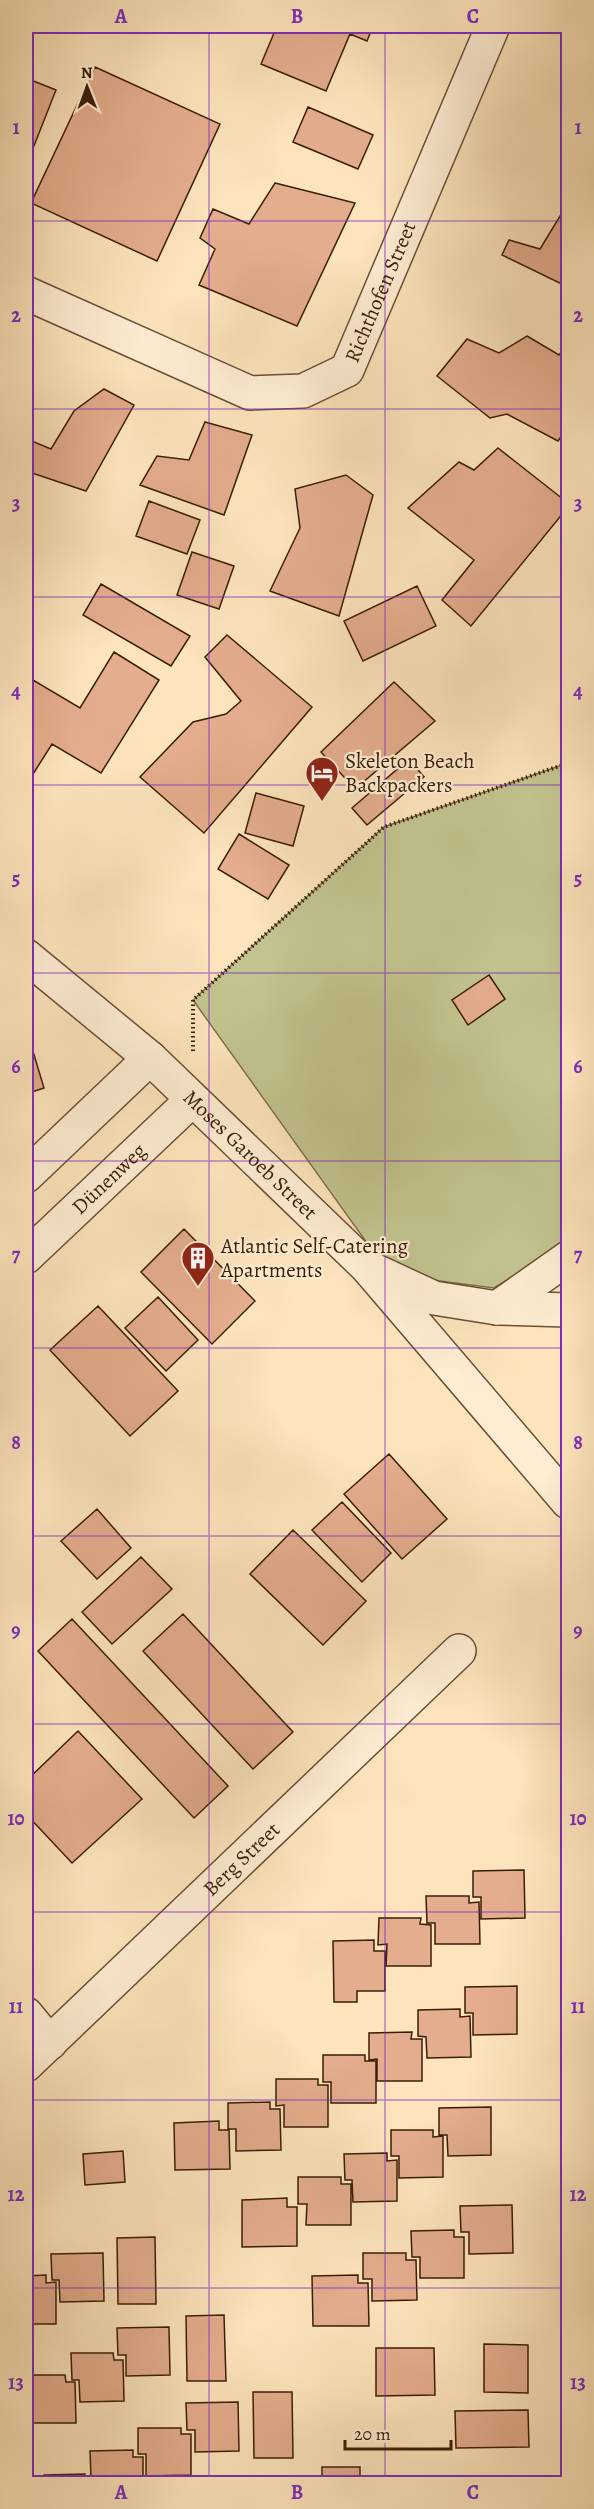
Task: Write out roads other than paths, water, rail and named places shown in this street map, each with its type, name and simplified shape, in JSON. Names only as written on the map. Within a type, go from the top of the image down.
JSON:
[{"type":"street","name":"Richthofen Street","points":[[26,293],[250,393],[303,391],[347,370],[493,26]]},
{"type":"street","name":"Moses Garoeb Street","points":[[26,956],[150,1058],[367,1267],[434,1298],[497,1308],[568,1310]]},
{"type":"street","points":[[26,1176],[150,1058]]},
{"type":"street","name":"Dünenweg","points":[[26,1257],[192,1100]]},
{"type":"street","points":[[497,1308],[568,1258]]},
{"type":"street","points":[[367,1267],[568,1502]]},
{"type":"street","name":"Berg Street","points":[[26,2065],[459,1651]]},
{"type":"street","points":[[26,2014],[50,2043]]},
{"type":"place","name":"Skeleton Beach Backpackers","points":[[322,802]]},
{"type":"place","name":"Atlantic Self-Catering Apartments","points":[[198,1287]]}]
